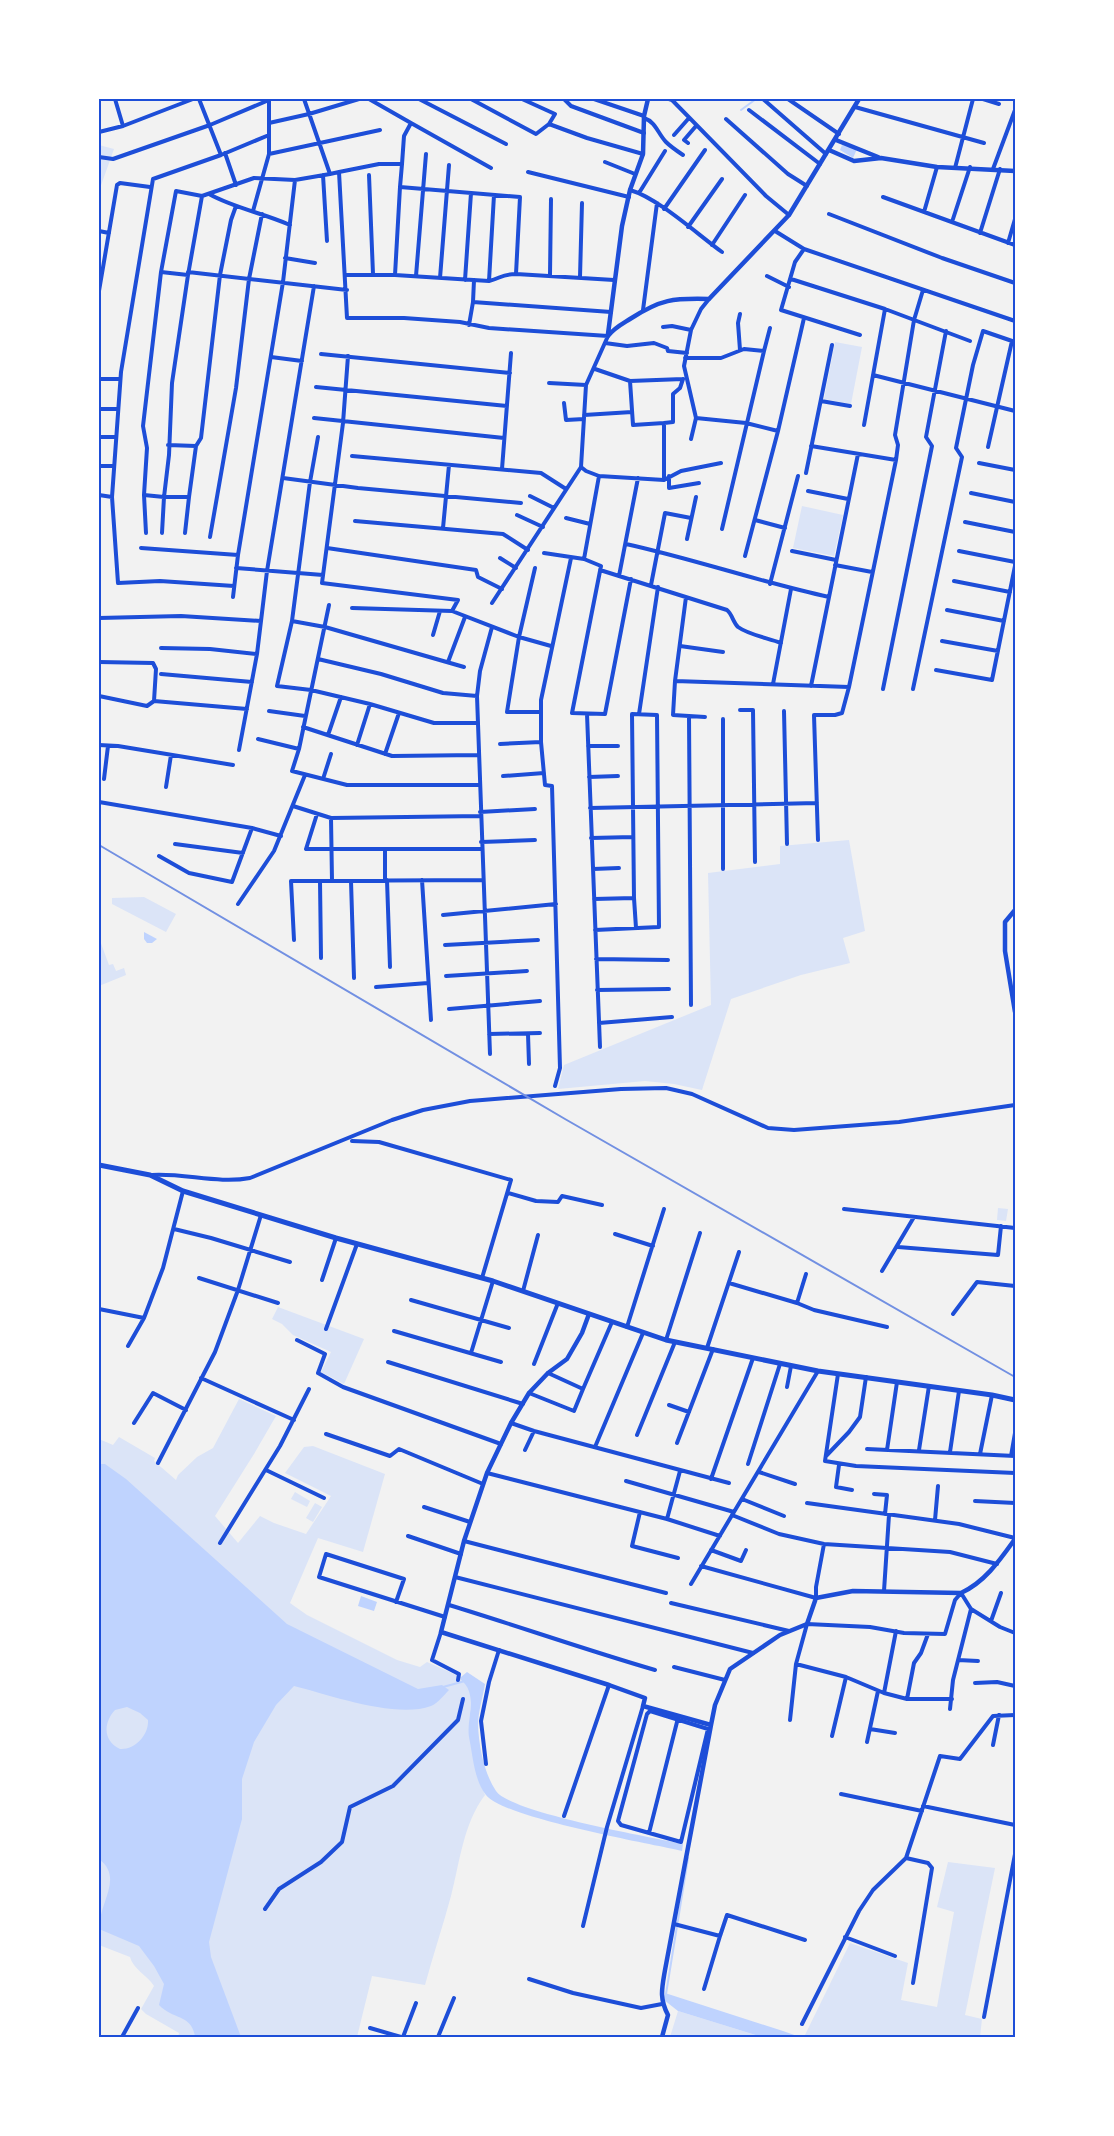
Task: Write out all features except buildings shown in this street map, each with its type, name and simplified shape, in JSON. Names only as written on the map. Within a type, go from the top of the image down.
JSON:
[{"type":"main road","points":[[99,1165],[150,1175],[183,1191],[336,1238],[493,1281],[666,1340],[818,1371],[992,1395],[1015,1400]]},
{"type":"street","points":[[115,99],[122,126]]},
{"type":"street","points":[[99,132],[122,126],[193,99]]},
{"type":"street","points":[[200,99],[236,185]]},
{"type":"street","points":[[99,157],[113,159],[210,125],[269,99],[269,154],[254,211]]},
{"type":"street","points":[[304,99],[330,174]]},
{"type":"street","points":[[269,123],[309,114],[359,99]]},
{"type":"street","points":[[369,99],[491,168]]},
{"type":"street","points":[[418,99],[506,144]]},
{"type":"street","points":[[471,99],[536,134],[549,124],[555,114],[522,99]]},
{"type":"street","points":[[564,99],[571,106],[644,132]]},
{"type":"street","points":[[594,99],[649,120],[665,141],[683,155]]},
{"type":"street","points":[[608,336],[614,280],[630,190],[642,154],[644,117],[648,99]]},
{"type":"street","points":[[669,99],[719,146],[766,196],[789,215]]},
{"type":"street","points":[[762,99],[827,152],[854,161],[881,158]]},
{"type":"street","points":[[788,99],[839,134]]},
{"type":"street","points":[[630,381],[633,425],[673,422],[674,394],[680,388],[684,378],[691,330],[701,309],[789,215],[859,99]]},
{"type":"street","points":[[955,168],[973,99]]},
{"type":"street","points":[[983,99],[1000,104]]},
{"type":"street","points":[[855,107],[984,143]]},
{"type":"street","points":[[749,110],[820,164]]},
{"type":"street","points":[[993,169],[1015,110]]},
{"type":"street","points":[[671,129],[675,134],[689,118]]},
{"type":"street","points":[[726,119],[788,174],[807,186]]},
{"type":"street","points":[[395,275],[404,136],[410,123]]},
{"type":"street","points":[[549,124],[587,138],[642,154]]},
{"type":"street","points":[[688,143],[684,140],[696,126]]},
{"type":"street","points":[[269,154],[380,130]]},
{"type":"street","points":[[234,586],[160,581],[118,583],[112,496],[120,378],[150,187],[153,179],[269,135]]},
{"type":"street","points":[[836,140],[881,158],[937,167],[970,167],[1015,171]]},
{"type":"street","points":[[664,209],[704,150]]},
{"type":"street","points":[[639,193],[666,151]]},
{"type":"street","points":[[416,276],[426,154]]},
{"type":"street","points":[[605,162],[635,174]]},
{"type":"street","points":[[146,533],[144,495],[147,448],[143,426],[161,272],[176,191],[202,196],[254,178],[295,180],[379,164],[402,164]]},
{"type":"street","points":[[440,278],[450,166]]},
{"type":"street","points":[[924,212],[937,167]]},
{"type":"street","points":[[952,222],[970,167]]},
{"type":"street","points":[[980,232],[1000,169]]},
{"type":"street","points":[[339,172],[347,290],[347,318],[404,318],[460,322],[489,328],[608,336]]},
{"type":"street","points":[[528,172],[629,197]]},
{"type":"street","points":[[369,174],[373,274]]},
{"type":"street","points":[[323,175],[326,241]]},
{"type":"street","points":[[688,227],[722,179]]},
{"type":"street","points":[[233,598],[238,555],[283,282],[295,180]]},
{"type":"street","points":[[99,291],[117,184],[150,187]]},
{"type":"street","points":[[400,187],[520,197],[516,274]]},
{"type":"street","points":[[630,190],[657,203],[722,252]]},
{"type":"street","points":[[465,280],[471,193]]},
{"type":"street","points":[[209,194],[227,204],[254,211],[290,225]]},
{"type":"street","points":[[489,281],[494,195]]},
{"type":"street","points":[[712,245],[745,195]]},
{"type":"street","points":[[162,533],[169,455],[172,383],[202,196]]},
{"type":"street","points":[[883,197],[1015,245]]},
{"type":"street","points":[[550,274],[551,199]]},
{"type":"street","points":[[580,277],[582,203]]},
{"type":"street","points":[[643,310],[657,203]]},
{"type":"street","points":[[185,533],[196,446],[201,438],[220,275],[231,220],[236,206]]},
{"type":"street","points":[[210,537],[236,388],[249,279],[262,214]]},
{"type":"street","points":[[829,214],[942,258],[1015,283]]},
{"type":"street","points":[[1008,243],[1015,219]]},
{"type":"street","points":[[99,231],[109,233]]},
{"type":"street","points":[[775,231],[804,249],[1015,321]]},
{"type":"street","points":[[804,249],[795,262],[781,310],[860,335]]},
{"type":"street","points":[[285,258],[315,263]]},
{"type":"street","points":[[161,272],[220,275],[347,290]]},
{"type":"street","points":[[346,275],[373,274],[489,281],[498,279],[504,274],[550,274],[614,280]]},
{"type":"street","points":[[767,276],[789,287]]},
{"type":"street","points":[[791,279],[885,309],[970,341]]},
{"type":"street","points":[[469,325],[474,280]]},
{"type":"street","points":[[239,750],[257,654],[267,571],[314,286]]},
{"type":"street","points":[[818,840],[814,716],[842,713],[849,687],[896,460],[898,445],[895,435],[914,320],[923,290]]},
{"type":"street","points":[[492,603],[581,467],[586,385],[612,330],[643,310],[663,300],[681,298],[709,299]]},
{"type":"street","points":[[473,302],[611,312]]},
{"type":"street","points":[[864,425],[885,309]]},
{"type":"street","points":[[740,314],[738,327],[740,350]]},
{"type":"street","points":[[745,556],[778,431],[804,318]]},
{"type":"street","points":[[663,327],[672,326],[691,330]]},
{"type":"street","points":[[722,529],[770,328]]},
{"type":"street","points":[[883,689],[932,446],[926,437],[946,331]]},
{"type":"street","points":[[913,689],[962,457],[956,448],[966,397],[983,331],[1014,341],[996,406],[988,447]]},
{"type":"street","points":[[605,343],[626,346],[654,343],[667,348],[668,351],[686,356],[721,358],[740,350],[764,351]]},
{"type":"street","points":[[806,473],[832,345]]},
{"type":"street","points":[[502,469],[511,353]]},
{"type":"street","points":[[321,354],[510,373]]},
{"type":"street","points":[[348,356],[343,423],[322,583],[458,600],[452,612]]},
{"type":"street","points":[[271,357],[302,360]]},
{"type":"street","points":[[594,368],[630,381],[684,378]]},
{"type":"street","points":[[873,374],[1015,410]]},
{"type":"street","points":[[99,379],[120,378]]},
{"type":"street","points":[[684,378],[696,418],[691,439]]},
{"type":"street","points":[[549,383],[586,385]]},
{"type":"street","points":[[316,387],[346,388],[507,406]]},
{"type":"street","points":[[821,401],[850,406]]},
{"type":"street","points":[[564,403],[566,420],[632,412]]},
{"type":"street","points":[[99,409],[118,409]]},
{"type":"street","points":[[314,418],[343,423],[504,438]]},
{"type":"street","points":[[696,418],[746,423],[778,431]]},
{"type":"street","points":[[664,423],[664,480]]},
{"type":"street","points":[[99,437],[116,437]]},
{"type":"street","points":[[318,437],[310,482],[292,621],[276,686],[311,690],[341,697],[434,723],[477,724]]},
{"type":"street","points":[[168,446],[196,446]]},
{"type":"street","points":[[811,446],[896,460]]},
{"type":"street","points":[[811,686],[858,454]]},
{"type":"street","points":[[352,456],[541,473],[566,489]]},
{"type":"street","points":[[581,467],[599,476],[664,480],[668,476],[680,471],[721,463]]},
{"type":"street","points":[[979,463],[1015,470]]},
{"type":"street","points":[[443,528],[450,464]]},
{"type":"street","points":[[99,466],[114,466]]},
{"type":"street","points":[[584,558],[599,476]]},
{"type":"street","points":[[668,476],[669,488],[699,484]]},
{"type":"street","points":[[770,584],[798,476]]},
{"type":"street","points":[[283,478],[334,485],[521,503]]},
{"type":"street","points":[[619,576],[638,478]]},
{"type":"street","points":[[808,491],[848,499]]},
{"type":"street","points":[[971,493],[1015,502]]},
{"type":"street","points":[[99,495],[112,496]]},
{"type":"street","points":[[144,495],[189,497]]},
{"type":"street","points":[[530,496],[554,508]]},
{"type":"street","points":[[687,539],[696,497]]},
{"type":"street","points":[[650,585],[665,513],[691,518]]},
{"type":"street","points":[[517,515],[543,527]]},
{"type":"street","points":[[566,518],[590,524]]},
{"type":"street","points":[[755,520],[785,528]]},
{"type":"street","points":[[355,522],[503,534],[528,550]]},
{"type":"street","points":[[965,522],[1015,532]]},
{"type":"street","points":[[626,544],[658,551],[770,584],[829,597]]},
{"type":"street","points":[[141,548],[238,555]]},
{"type":"street","points":[[327,548],[476,570],[478,577],[502,588]]},
{"type":"street","points":[[792,551],[872,572]]},
{"type":"street","points":[[959,551],[1015,562]]},
{"type":"street","points":[[544,553],[571,558],[584,558],[601,566],[572,713],[605,714],[632,579]]},
{"type":"street","points":[[500,558],[516,568]]},
{"type":"street","points":[[555,1086],[560,1068],[552,786],[545,785],[540,712],[551,646],[571,558]]},
{"type":"street","points":[[936,670],[992,680],[1015,566]]},
{"type":"street","points":[[236,568],[323,575]]},
{"type":"street","points":[[535,568],[519,637],[507,712],[540,712]]},
{"type":"street","points":[[600,570],[727,610],[741,629],[781,643]]},
{"type":"street","points":[[954,581],[1010,592]]},
{"type":"street","points":[[639,714],[658,587]]},
{"type":"street","points":[[773,684],[791,589]]},
{"type":"street","points":[[686,597],[675,681],[673,715],[705,717]]},
{"type":"street","points":[[330,605],[299,749],[292,772],[347,785],[479,786]]},
{"type":"street","points":[[352,608],[452,612],[519,637],[551,646]]},
{"type":"street","points":[[948,610],[1004,621]]},
{"type":"street","points":[[433,635],[440,611]]},
{"type":"street","points":[[99,618],[181,616],[261,621]]},
{"type":"street","points":[[448,662],[465,617]]},
{"type":"street","points":[[292,621],[325,627],[464,667]]},
{"type":"street","points":[[490,1054],[477,696],[492,627]]},
{"type":"street","points":[[942,641],[998,651]]},
{"type":"street","points":[[680,646],[723,652]]},
{"type":"street","points":[[161,648],[210,649],[257,654]]},
{"type":"street","points":[[318,659],[381,674],[444,693],[477,696]]},
{"type":"street","points":[[99,662],[153,663],[156,669],[154,700],[147,706],[99,696]]},
{"type":"street","points":[[162,674],[252,682]]},
{"type":"street","points":[[675,681],[849,687]]},
{"type":"street","points":[[328,735],[341,697]]},
{"type":"street","points":[[154,700],[247,709]]},
{"type":"street","points":[[357,745],[370,704]]},
{"type":"street","points":[[740,710],[753,710],[755,862]]},
{"type":"street","points":[[784,710],[787,844]]},
{"type":"street","points":[[269,711],[305,716]]},
{"type":"street","points":[[385,754],[399,713]]},
{"type":"street","points":[[586,714],[600,1047]]},
{"type":"street","points":[[595,930],[659,927],[657,715],[632,714],[636,928]]},
{"type":"street","points":[[690,716],[691,1005]]},
{"type":"street","points":[[723,720],[723,869]]},
{"type":"street","points":[[303,727],[392,756],[478,755]]},
{"type":"street","points":[[258,739],[299,749]]},
{"type":"street","points":[[500,744],[541,742]]},
{"type":"street","points":[[99,745],[233,765]]},
{"type":"street","points":[[104,779],[108,746]]},
{"type":"street","points":[[588,746],[618,746]]},
{"type":"street","points":[[323,779],[331,754]]},
{"type":"street","points":[[166,787],[171,755]]},
{"type":"street","points":[[503,776],[544,773]]},
{"type":"street","points":[[238,904],[274,851],[305,775]]},
{"type":"street","points":[[589,777],[618,776]]},
{"type":"street","points":[[99,802],[252,828],[281,836]]},
{"type":"street","points":[[590,808],[817,803]]},
{"type":"street","points":[[293,806],[331,818],[480,814],[535,810]]},
{"type":"street","points":[[317,814],[306,849],[482,849]]},
{"type":"street","points":[[331,818],[332,881]]},
{"type":"street","points":[[159,856],[189,873],[232,882],[252,828]]},
{"type":"street","points":[[591,838],[633,837]]},
{"type":"street","points":[[481,842],[535,840]]},
{"type":"street","points":[[176,844],[244,853]]},
{"type":"street","points":[[385,849],[390,967]]},
{"type":"street","points":[[593,869],[619,868]]},
{"type":"street","points":[[422,880],[431,1020]]},
{"type":"street","points":[[294,940],[291,881],[483,880]]},
{"type":"street","points":[[320,881],[321,958]]},
{"type":"street","points":[[351,881],[354,978]]},
{"type":"street","points":[[594,899],[634,898]]},
{"type":"street","points":[[443,915],[556,904]]},
{"type":"street","points":[[1015,910],[1006,922],[1005,951],[1015,1012]]},
{"type":"street","points":[[445,945],[538,940]]},
{"type":"street","points":[[596,959],[668,960]]},
{"type":"street","points":[[446,976],[527,970]]},
{"type":"street","points":[[376,987],[428,983]]},
{"type":"street","points":[[597,990],[668,989]]},
{"type":"street","points":[[449,1009],[540,1001]]},
{"type":"street","points":[[599,1023],[672,1017]]},
{"type":"street","points":[[489,1034],[540,1033]]},
{"type":"street","points":[[528,1034],[529,1064]]},
{"type":"street","points":[[150,1175],[177,1174],[234,1181],[250,1178],[392,1120],[424,1110],[470,1101],[658,1087],[675,1089],[708,1101],[768,1128],[794,1130],[899,1122],[1015,1105]]},
{"type":"street","points":[[352,1141],[379,1142],[511,1180],[482,1278]]},
{"type":"street","points":[[128,1346],[144,1318],[163,1268],[183,1191]]},
{"type":"street","points":[[508,1193],[536,1201],[558,1202],[562,1196],[602,1205]]},
{"type":"street","points":[[627,1327],[664,1209]]},
{"type":"street","points":[[844,1209],[1015,1228]]},
{"type":"street","points":[[158,1463],[215,1352],[238,1290],[262,1215]]},
{"type":"street","points":[[882,1271],[898,1247],[914,1217]]},
{"type":"street","points":[[898,1247],[998,1256],[1001,1226]]},
{"type":"street","points":[[174,1229],[290,1262]]},
{"type":"street","points":[[666,1340],[700,1233]]},
{"type":"street","points":[[615,1234],[653,1246]]},
{"type":"street","points":[[523,1291],[538,1235]]},
{"type":"street","points":[[322,1280],[336,1238]]},
{"type":"street","points":[[326,1329],[357,1244]]},
{"type":"street","points":[[677,1444],[710,1349],[728,1283],[739,1252]]},
{"type":"street","points":[[797,1303],[806,1274]]},
{"type":"street","points":[[199,1278],[278,1302]]},
{"type":"street","points":[[470,1353],[493,1281]]},
{"type":"street","points":[[953,1314],[977,1282],[1015,1286]]},
{"type":"street","points":[[728,1283],[797,1303],[814,1310],[887,1327]]},
{"type":"street","points":[[411,1300],[509,1328]]},
{"type":"street","points":[[534,1364],[558,1303]]},
{"type":"street","points":[[99,1309],[144,1318]]},
{"type":"street","points":[[458,1680],[459,1674],[432,1660],[450,1605],[464,1541],[483,1484],[500,1444],[522,1404],[529,1393],[548,1373],[567,1359],[582,1333],[589,1314]]},
{"type":"street","points":[[529,1393],[574,1411],[612,1322]]},
{"type":"street","points":[[394,1331],[501,1362]]},
{"type":"street","points":[[595,1447],[643,1333]]},
{"type":"street","points":[[297,1340],[325,1354],[318,1374],[343,1387],[500,1444]]},
{"type":"street","points":[[637,1435],[675,1342]]},
{"type":"street","points":[[711,1479],[753,1358]]},
{"type":"street","points":[[388,1362],[522,1404]]},
{"type":"street","points":[[748,1464],[780,1364]]},
{"type":"street","points":[[787,1387],[791,1366]]},
{"type":"street","points":[[691,1584],[818,1371]]},
{"type":"street","points":[[548,1373],[583,1389]]},
{"type":"street","points":[[838,1374],[826,1462],[839,1465],[1015,1474]]},
{"type":"street","points":[[827,1455],[860,1417],[866,1377]]},
{"type":"street","points":[[201,1378],[294,1420]]},
{"type":"street","points":[[887,1450],[897,1382]]},
{"type":"street","points":[[919,1450],[929,1386]]},
{"type":"street","points":[[220,1543],[266,1470],[309,1389]]},
{"type":"street","points":[[950,1452],[959,1391]]},
{"type":"street","points":[[134,1423],[153,1393],[186,1410]]},
{"type":"street","points":[[980,1454],[992,1395]]},
{"type":"street","points":[[669,1405],[689,1412]]},
{"type":"street","points":[[511,1424],[729,1483]]},
{"type":"street","points":[[525,1450],[534,1431]]},
{"type":"street","points":[[867,1449],[1013,1456],[1015,1433]]},
{"type":"street","points":[[326,1434],[390,1456],[399,1449],[483,1484]]},
{"type":"street","points":[[839,1465],[836,1487],[852,1490]]},
{"type":"street","points":[[266,1470],[324,1498]]},
{"type":"street","points":[[667,1519],[680,1471]]},
{"type":"street","points":[[759,1472],[796,1484]]},
{"type":"street","points":[[487,1473],[667,1519],[720,1536]]},
{"type":"street","points":[[626,1481],[733,1514],[779,1534],[824,1544],[950,1552],[997,1564]]},
{"type":"street","points":[[934,1520],[938,1486]]},
{"type":"street","points":[[874,1494],[887,1495],[887,1549],[884,1591]]},
{"type":"street","points":[[742,1500],[784,1516]]},
{"type":"street","points":[[975,1501],[1015,1503]]},
{"type":"street","points":[[662,2037],[668,2015],[662,2004],[661,1993],[715,1705],[730,1669],[780,1635],[807,1624],[870,1627],[904,1633],[946,1634],[955,1600],[961,1593],[974,1587],[997,1564],[1015,1539],[959,1524],[807,1503]]},
{"type":"street","points":[[424,1507],[470,1522]]},
{"type":"street","points":[[640,1512],[632,1546],[678,1558]]},
{"type":"street","points":[[408,1536],[461,1554]]},
{"type":"street","points":[[464,1541],[666,1593]]},
{"type":"street","points":[[790,1720],[796,1664],[816,1598],[816,1587],[824,1544]]},
{"type":"street","points":[[711,1550],[740,1561],[746,1550]]},
{"type":"street","points":[[396,1602],[404,1579],[326,1554],[319,1577],[445,1618]]},
{"type":"street","points":[[701,1566],[816,1598],[853,1591],[961,1593]]},
{"type":"street","points":[[455,1577],[753,1653]]},
{"type":"street","points":[[961,1593],[971,1608],[1015,1634]]},
{"type":"street","points":[[991,1621],[1001,1593]]},
{"type":"street","points":[[672,1603],[789,1631]]},
{"type":"street","points":[[450,1605],[568,1642],[592,1652],[656,1670]]},
{"type":"street","points":[[950,1709],[953,1680],[971,1608]]},
{"type":"street","points":[[884,1693],[896,1631]]},
{"type":"street","points":[[441,1632],[645,1698],[607,1827],[583,1926]]},
{"type":"street","points":[[907,1699],[914,1663],[921,1653],[928,1634]]},
{"type":"street","points":[[486,1764],[481,1722],[488,1682],[499,1650]]},
{"type":"street","points":[[958,1660],[978,1661]]},
{"type":"street","points":[[796,1664],[846,1677],[878,1691],[907,1699],[952,1699]]},
{"type":"street","points":[[674,1667],[725,1680]]},
{"type":"street","points":[[832,1736],[846,1677]]},
{"type":"street","points":[[975,1683],[997,1682],[1015,1686]]},
{"type":"street","points":[[564,1816],[609,1685]]},
{"type":"street","points":[[867,1742],[878,1691]]},
{"type":"street","points":[[265,1909],[279,1889],[320,1862],[342,1842],[350,1807],[393,1786],[458,1720],[463,1699]]},
{"type":"street","points":[[643,1706],[678,1717],[708,1729],[682,1840],[679,1842],[621,1825],[618,1822],[648,1712],[653,1711],[678,1717],[711,1725]]},
{"type":"street","points":[[993,1746],[999,1715]]},
{"type":"street","points":[[802,2024],[858,1911],[873,1890],[906,1858],[940,1756],[960,1759],[993,1716],[1015,1715]]},
{"type":"street","points":[[649,1832],[678,1717]]},
{"type":"street","points":[[870,1729],[895,1733]]},
{"type":"street","points":[[841,1794],[1015,1825]]},
{"type":"street","points":[[984,2017],[1015,1854]]},
{"type":"street","points":[[906,1858],[928,1863],[932,1868],[913,1984]]},
{"type":"street","points":[[704,1989],[727,1915],[805,1940]]},
{"type":"street","points":[[674,1924],[720,1936]]},
{"type":"street","points":[[846,1936],[895,1956]]},
{"type":"street","points":[[529,1979],[573,1993],[641,2008],[662,2004]]},
{"type":"street","points":[[438,2037],[454,1998]]},
{"type":"street","points":[[370,2028],[402,2037],[416,2003]]},
{"type":"street","points":[[122,2037],[138,2008]]},
{"type":"shaded area","points":[[99,145],[114,149],[99,191]]},
{"type":"shaded area","points":[[835,342],[862,347],[851,404],[824,399]]},
{"type":"shaded area","points":[[802,506],[843,515],[834,556],[793,548]]},
{"type":"shaded area","points":[[849,840],[865,931],[843,938],[850,963],[801,975],[731,999],[702,1090],[674,1084],[645,1081],[558,1089],[564,1065],[711,1005],[708,873],[780,864],[780,846]]},
{"type":"shaded area","points":[[144,897],[176,914],[166,932],[112,904],[112,898]]},
{"type":"shaded area","points":[[99,938],[109,965],[113,964],[116,971],[124,968],[126,975],[99,986]]},
{"type":"shaded area","points":[[998,1208],[1008,1209],[1006,1221],[997,1220]]},
{"type":"shaded area","points":[[278,1307],[364,1339],[344,1384],[321,1372],[331,1352],[293,1335],[282,1324],[272,1319]]},
{"type":"shaded area","points":[[239,1399],[276,1416],[215,1516],[238,1543],[260,1516],[306,1534],[331,1496],[285,1473],[304,1447],[313,1446],[385,1474],[363,1552],[318,1538],[290,1603],[307,1615],[397,1660],[420,1667],[427,1662],[461,1677],[461,1680],[468,1686],[471,1693],[469,1733],[478,1778],[485,1795],[467,1831],[451,1896],[425,1985],[372,1976],[357,2037],[178,2037],[179,2033],[146,2014],[141,2009],[154,1986],[134,1965],[130,1957],[99,1945],[99,1439],[113,1445],[119,1437],[155,1458],[154,1461],[176,1480],[178,1475],[197,1457],[213,1448]]},
{"type":"shaded area","points":[[295,1492],[310,1501],[307,1507],[291,1499]]},
{"type":"shaded area","points":[[315,1503],[322,1507],[313,1522],[306,1518]]},
{"type":"shaded area","points":[[948,1862],[995,1868],[965,2015],[982,2019],[980,2037],[804,2037],[850,1943],[908,1963],[901,2000],[937,2007],[954,1912],[937,1907]]},
{"type":"shaded area","points":[[678,2011],[762,2037],[670,2037]]},
{"type":"water","points":[[842,145],[857,149],[853,158],[840,150]]},
{"type":"water","points":[[144,932],[157,939],[152,943],[147,943],[144,939]]},
{"type":"water","points":[[99,1464],[105,1464],[126,1479],[287,1624],[418,1689],[442,1685],[449,1690],[431,1706],[400,1710],[344,1700],[294,1686],[276,1705],[254,1742],[242,1779],[242,1819],[209,1942],[211,1957],[241,2037],[195,2037],[190,2024],[164,2010],[159,2005],[164,1984],[154,1966],[139,1946],[99,1929],[110,1882],[110,1874],[106,1866],[99,1859]],"holes":[[[127,1707],[140,1713],[148,1720],[144,1736],[136,1744],[126,1749],[114,1746],[108,1737],[107,1731],[108,1720],[111,1715],[115,1710]]]},
{"type":"water","points":[[361,1596],[377,1602],[374,1611],[358,1606]]},
{"type":"water","points":[[467,1672],[485,1684],[478,1725],[485,1768],[496,1791],[507,1799],[527,1808],[553,1816],[683,1844],[682,1851],[547,1821],[498,1804],[486,1795],[476,1775],[469,1737],[471,1700],[466,1686],[461,1680],[461,1677]]},
{"type":"water","points":[[665,1993],[800,2037],[762,2037],[678,2011],[664,2000]]},
{"type":"waterway","points":[[741,110],[756,99]]},
{"type":"waterway","points":[[443,1687],[465,1681]]},
{"type":"waterway","points":[[666,1994],[688,1858]]},
{"type":"railway","points":[[99,845],[565,1119],[1015,1377]]}]
